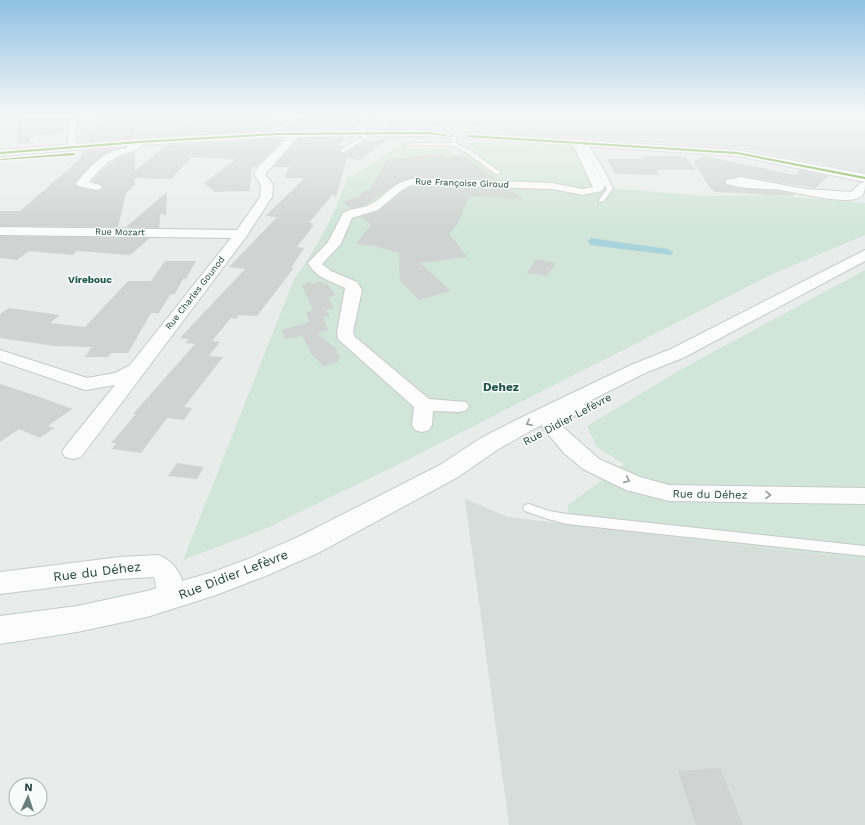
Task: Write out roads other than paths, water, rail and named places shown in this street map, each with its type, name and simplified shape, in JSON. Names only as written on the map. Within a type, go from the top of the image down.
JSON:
[{"type":"street","points":[[96,187],[82,184],[112,156],[120,154]]},
{"type":"street","name":"Rue Charles Gounod","points":[[73,452],[241,234],[266,197],[267,185],[259,174],[277,154]]},
{"type":"street","name":"Rue Françoise Giroud","points":[[424,405],[347,339],[345,332],[354,290],[352,285],[317,269],[315,263],[334,244],[347,216],[376,206],[400,185],[410,181],[552,186],[583,192],[598,189],[600,185],[585,154]]},
{"type":"street","points":[[740,154],[865,178]]},
{"type":"street","points":[[767,186],[806,192],[852,196],[858,194],[865,186]]},
{"type":"street","name":"Rue Mozart","points":[[0,231],[241,234]]},
{"type":"street","name":"Rue Didier Lefèvre","points":[[450,472],[503,436],[638,369],[678,353],[865,256]]},
{"type":"street","name":"Rue Didier Lefèvre","points":[[0,630],[77,619],[171,597],[251,570],[301,548],[450,472],[497,454],[596,405],[647,375],[678,353]]},
{"type":"street","points":[[0,355],[86,384],[122,377],[138,366]]},
{"type":"street","points":[[552,427],[553,419],[596,396],[602,392],[605,385]]},
{"type":"street","points":[[422,425],[424,405],[459,406]]},
{"type":"street","name":"Rue du Déhez","points":[[552,427],[572,448],[591,464],[634,484],[669,493],[865,496]]},
{"type":"street","name":"Rue du Déhez","points":[[0,583],[120,568],[158,566],[167,574],[171,597]]},
{"type":"lane","points":[[471,154],[498,173]]},
{"type":"lane","points":[[589,154],[600,168],[610,189],[601,201]]},
{"type":"lane","points":[[529,508],[548,515],[567,519],[865,551]]},
{"type":"water","points":[[591,238],[668,249],[673,252],[671,255],[590,245],[588,241]]},
{"type":"district","name":"Virebouc","points":[[90,279]]},
{"type":"district","name":"Dehez","points":[[501,387]]}]
